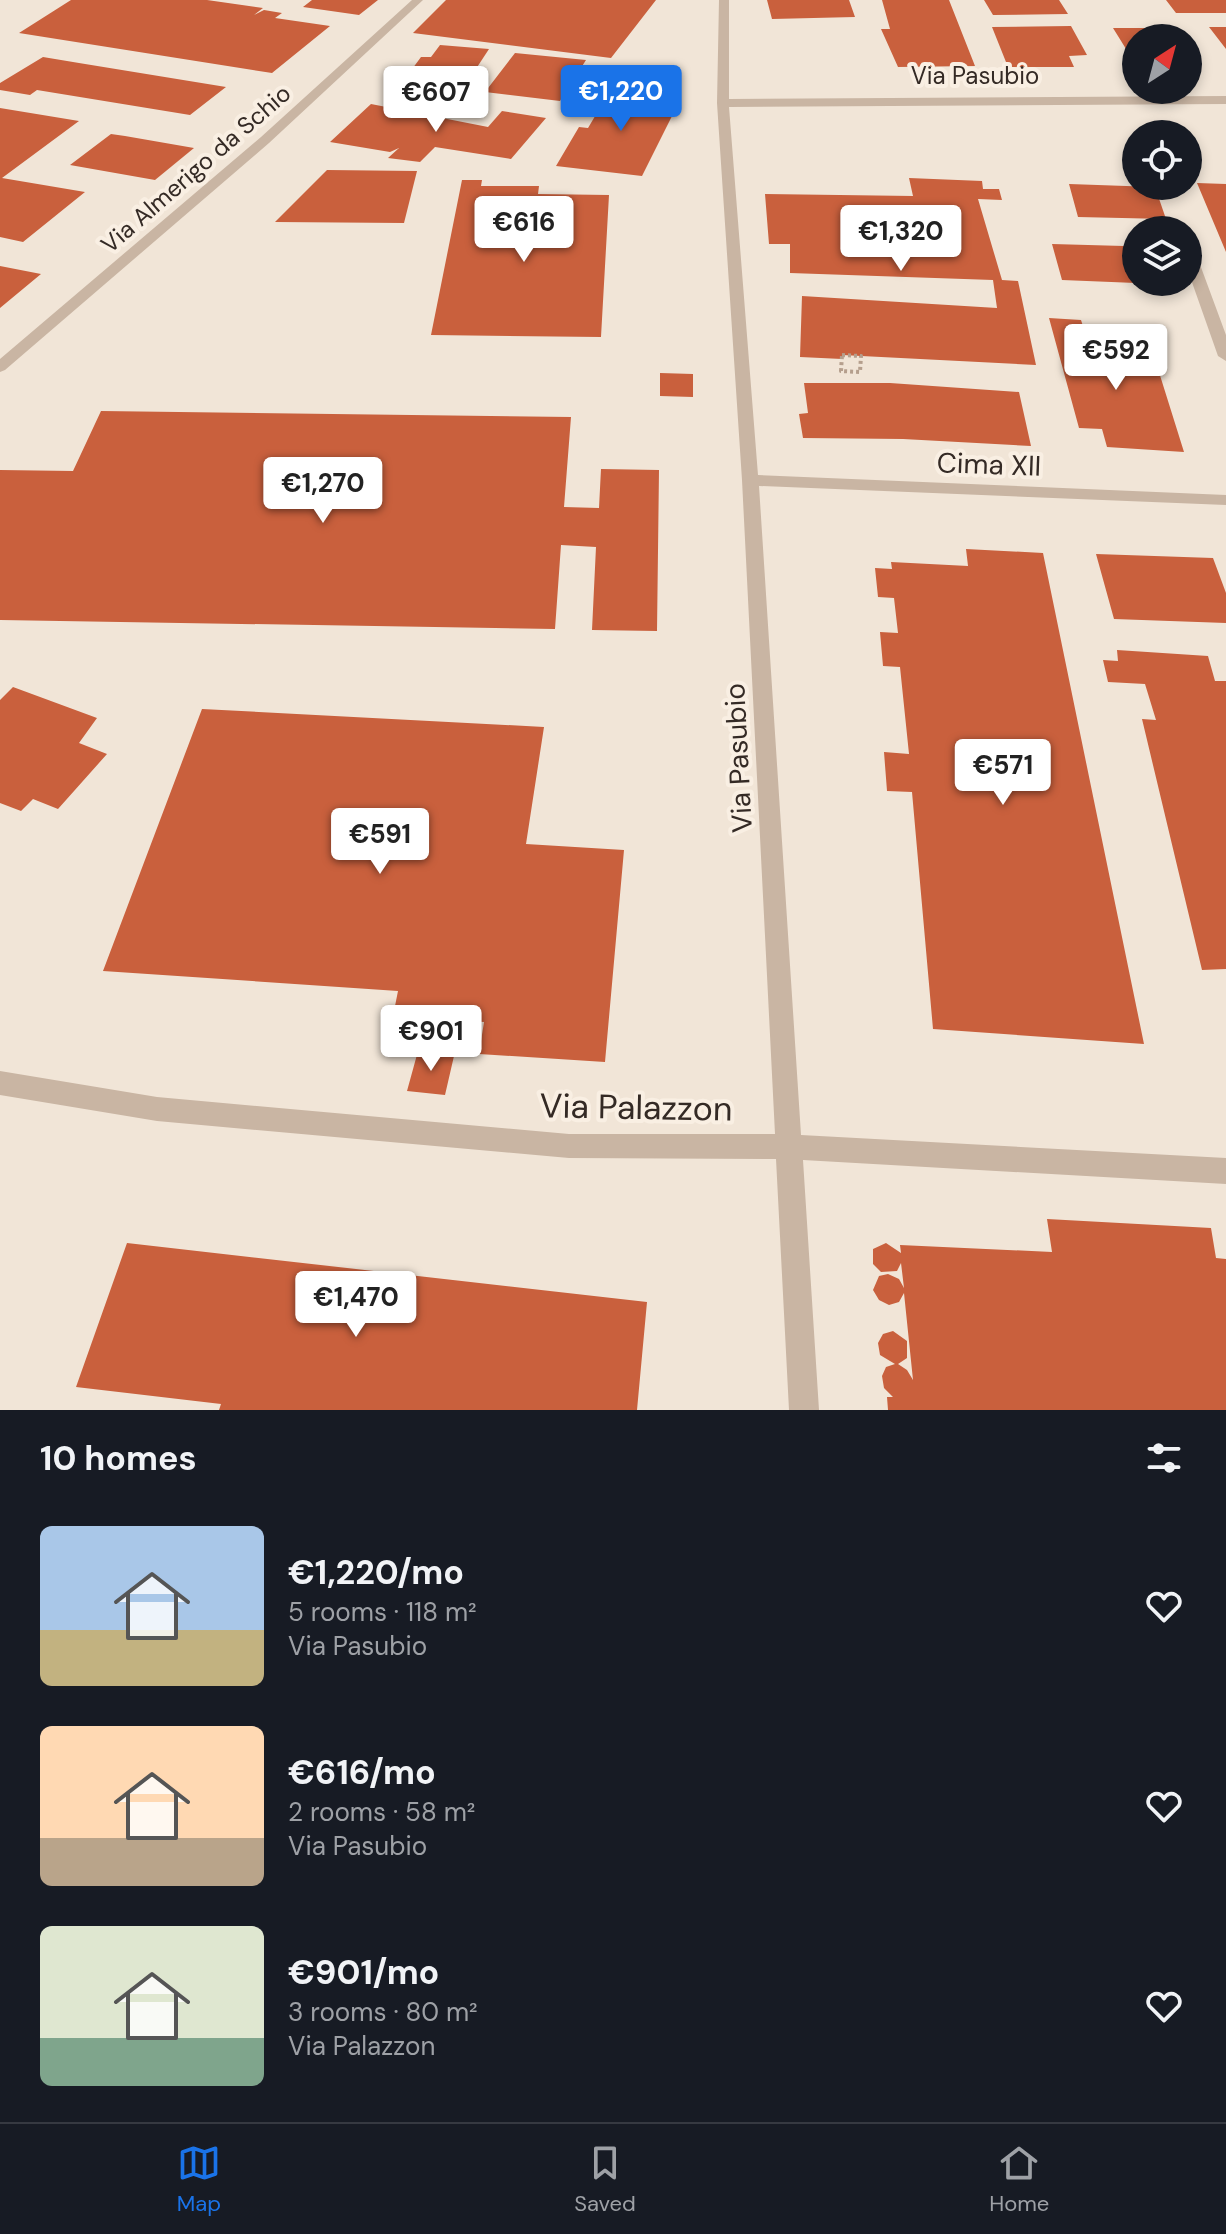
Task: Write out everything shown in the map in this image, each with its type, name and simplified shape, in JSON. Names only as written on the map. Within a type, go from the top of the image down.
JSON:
[{"type":"street","name":"Via Almerigo da Schio","points":[[0,367],[253,150],[418,0]]},
{"type":"street","name":"Via Pasubio","points":[[724,0],[723,103],[750,480],[804,1410]]},
{"type":"street","name":"Via Pasubio","points":[[723,103],[1226,100]]},
{"type":"street","points":[[1202,290],[1226,356]]},
{"type":"street","name":"Cima XII","points":[[750,480],[1226,500]]},
{"type":"street","name":"Via Palazzon","points":[[0,1083],[157,1109],[569,1146],[787,1147],[1226,1171]]},
{"type":"path","points":[[842,355],[861,356],[860,372],[841,371],[842,355]]},
{"type":"building","points":[[71,0],[207,0],[263,8],[254,15],[264,10],[282,13],[275,18],[330,26],[272,73],[19,33]]},
{"type":"building","points":[[312,0],[378,0],[359,15],[303,7]]},
{"type":"building","points":[[446,0],[656,0],[611,58],[413,33]]},
{"type":"building","points":[[767,0],[849,0],[855,17],[772,19]]},
{"type":"building","points":[[882,0],[949,0],[975,66],[898,67],[881,29],[890,29]]},
{"type":"building","points":[[984,0],[1059,0],[1068,14],[993,15]]},
{"type":"building","points":[[1166,0],[1226,0],[1226,13],[1176,13]]},
{"type":"building","points":[[1071,26],[1087,55],[1069,56],[1074,67],[1008,67],[992,27]]},
{"type":"building","points":[[1209,27],[1226,27],[1226,49]]},
{"type":"building","points":[[1113,28],[1122,28],[1122,42]]},
{"type":"building","points":[[440,45],[489,49],[468,81],[407,76],[421,57],[431,57]]},
{"type":"building","points":[[515,53],[586,60],[560,101],[485,92]]},
{"type":"building","points":[[43,57],[226,87],[190,115],[37,90],[30,95],[0,90],[0,83]]},
{"type":"building","points":[[613,86],[667,92],[660,107],[676,108],[642,176],[556,166],[579,127],[588,128]]},
{"type":"building","points":[[371,104],[488,127],[502,111],[546,118],[511,159],[435,147],[420,162],[388,158],[399,148],[390,152],[330,142]]},
{"type":"building","points":[[0,108],[79,121],[2,178],[85,192],[23,242],[0,237]]},
{"type":"building","points":[[111,134],[194,148],[155,180],[70,165]]},
{"type":"building","points":[[327,170],[417,171],[404,223],[275,222]]},
{"type":"building","points":[[909,178],[982,181],[983,189],[999,189],[1002,200],[978,199],[1002,280],[1018,281],[1036,365],[842,355],[842,359],[800,357],[802,296],[997,308],[993,280],[790,273],[790,244],[769,244],[765,194],[913,196]]},
{"type":"building","points":[[462,180],[482,180],[481,186],[539,186],[538,194],[609,195],[601,337],[431,335]]},
{"type":"building","points":[[1202,183],[1226,184],[1226,252],[1202,195]]},
{"type":"building","points":[[1069,184],[1122,186],[1122,200],[1159,200],[1165,216],[1122,218],[1078,217]]},
{"type":"building","points":[[1052,244],[1122,246],[1122,282],[1062,280]]},
{"type":"building","points":[[0,266],[41,274],[0,308]]},
{"type":"building","points":[[1049,318],[1081,320],[1091,351],[1153,353],[1184,452],[1107,447],[1102,429],[1079,428]]},
{"type":"building","points":[[660,373],[693,374],[693,397],[660,396]]},
{"type":"building","points":[[804,383],[890,383],[1019,392],[1031,446],[903,439],[803,438],[799,414],[808,413]]},
{"type":"building","points":[[101,411],[571,417],[564,507],[599,508],[601,469],[659,470],[657,631],[592,630],[596,547],[561,545],[555,629],[0,620],[0,470],[73,471]]},
{"type":"building","points":[[966,549],[1043,553],[1144,1044],[933,1029],[912,792],[887,791],[884,752],[909,754],[900,667],[883,666],[880,632],[898,633],[894,598],[878,597],[875,568],[892,569],[891,562],[968,566]]},
{"type":"building","points":[[1096,554],[1213,558],[1226,593],[1226,623],[1114,619]]},
{"type":"building","points":[[1117,650],[1208,656],[1215,681],[1226,681],[1226,969],[1202,970],[1142,719],[1156,720],[1145,684],[1108,682],[1103,660],[1118,661]]},
{"type":"building","points":[[13,687],[97,718],[79,743],[107,754],[58,809],[33,799],[21,811],[0,803],[0,700]]},
{"type":"building","points":[[202,709],[544,727],[526,844],[624,850],[605,1062],[479,1054],[484,1022],[393,1016],[398,991],[103,971]]},
{"type":"building","points":[[418,1051],[454,1056],[445,1095],[407,1091]]},
{"type":"building","points":[[1047,1219],[1211,1228],[1216,1258],[1226,1259],[1226,1410],[888,1410],[887,1397],[893,1397],[884,1388],[882,1376],[886,1367],[895,1364],[880,1355],[878,1343],[883,1334],[893,1331],[907,1341],[907,1358],[898,1364],[907,1370],[913,1380],[904,1293],[899,1302],[889,1305],[879,1300],[873,1290],[879,1276],[888,1274],[899,1279],[904,1288],[901,1263],[897,1271],[881,1272],[873,1264],[873,1249],[886,1243],[901,1253],[900,1245],[1052,1252]]},
{"type":"building","points":[[127,1243],[647,1302],[637,1410],[219,1410],[221,1404],[76,1387]]}]
